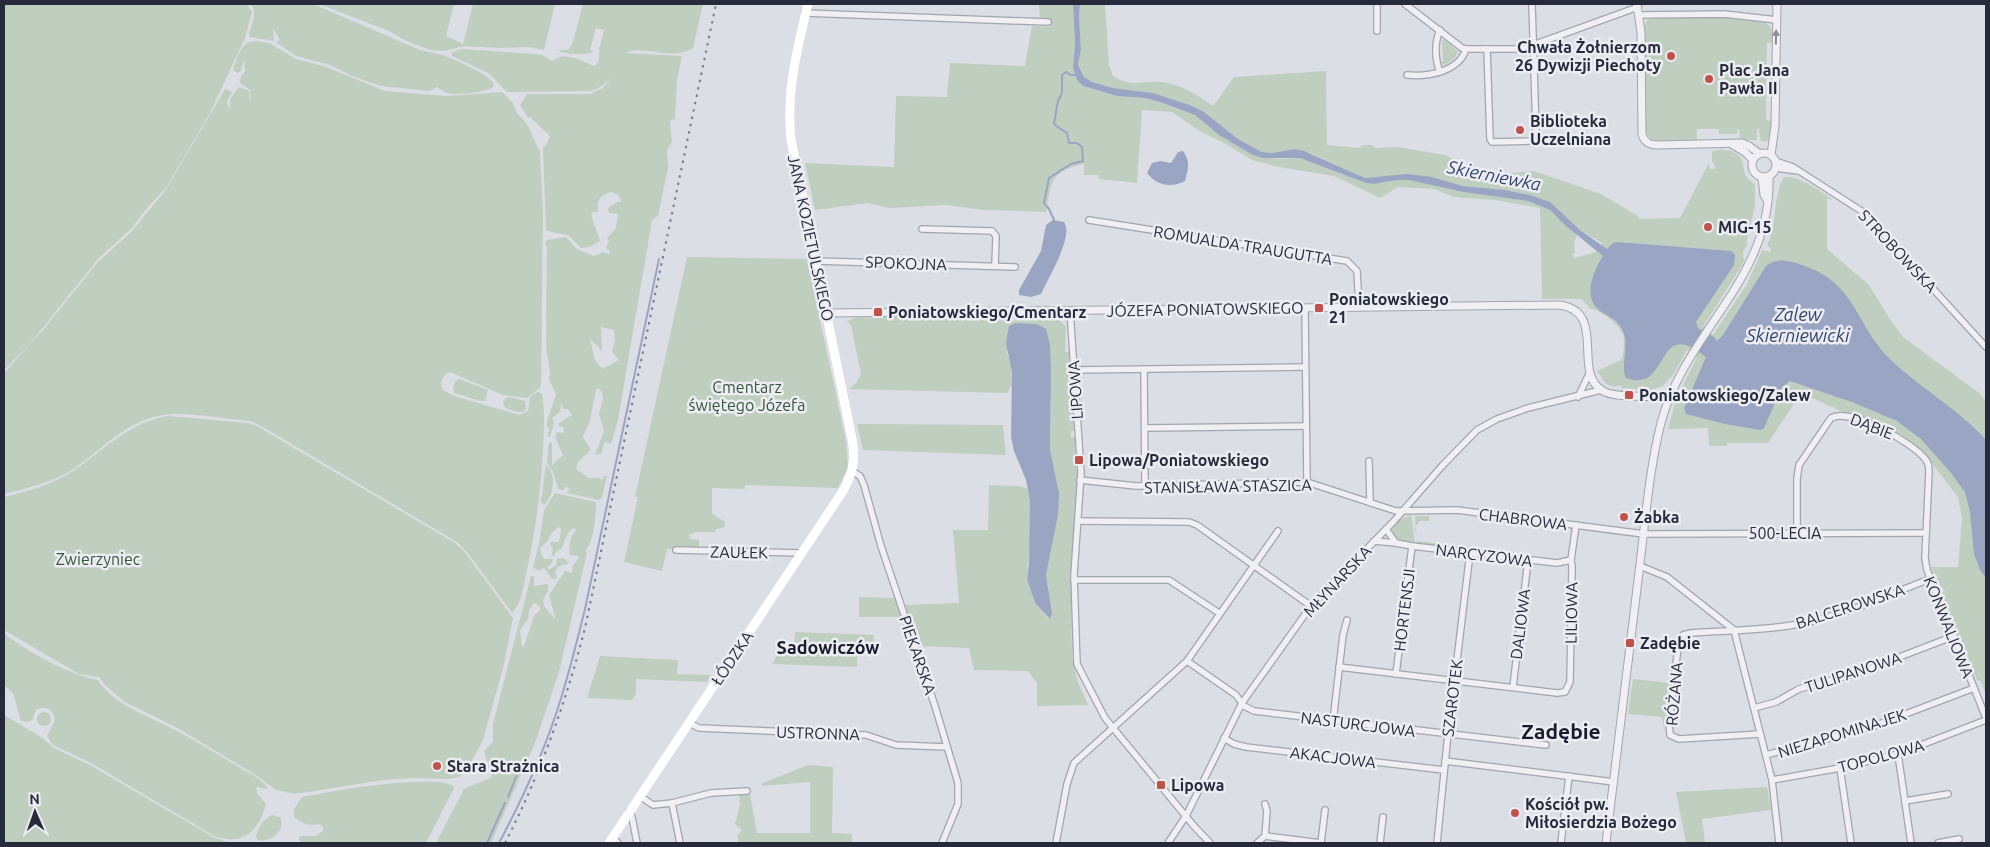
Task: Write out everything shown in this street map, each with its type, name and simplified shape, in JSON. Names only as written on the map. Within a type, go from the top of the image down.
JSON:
[{"type":"main road","name":"JANA KOZIETULSKIEGO","points":[[808,4],[791,80],[790,129],[792,150],[853,446],[853,472]]},
{"type":"main road","name":"ŁÓDZKA","points":[[613,841],[629,811],[843,491],[853,472]]},
{"type":"street","points":[[1377,4],[1377,31]]},
{"type":"street","points":[[1405,4],[1462,48],[1466,49],[1520,49],[1638,9],[1724,14],[1777,20]]},
{"type":"street","points":[[1487,49],[1490,139],[1492,142],[1533,140],[1536,134],[1532,4]]},
{"type":"street","points":[[1760,154],[1752,165],[1754,172],[1765,177],[1774,173],[1777,4]]},
{"type":"street","points":[[1638,9],[1641,33],[1642,134],[1644,140],[1653,145],[1746,144],[1774,161]]},
{"type":"street","points":[[806,13],[1048,22]]},
{"type":"street","points":[[1440,30],[1436,42],[1437,62],[1440,72]]},
{"type":"street","points":[[1406,75],[1429,75],[1440,72],[1464,56],[1466,49]]},
{"type":"street","points":[[1733,145],[1754,160]]},
{"type":"street","name":"STROBOWSKA","points":[[1774,161],[1793,167],[1853,204],[1872,220],[1986,347]]},
{"type":"street","points":[[1606,843],[1644,534],[1659,433],[1676,383],[1692,354],[1741,280],[1754,255],[1765,219],[1765,177]]},
{"type":"street","name":"ROMUALDA TRAUGUTTA","points":[[1089,220],[1347,261],[1357,272],[1358,307]]},
{"type":"street","points":[[922,228],[994,232],[996,236],[995,266]]},
{"type":"street","name":"SPOKOJNA","points":[[816,261],[1015,266]]},
{"type":"street","name":"JÓZEFA PONIATOWSKIEGO","points":[[827,313],[1566,306],[1578,313],[1585,324],[1590,372],[1594,384],[1601,390]]},
{"type":"street","points":[[1305,308],[1307,482]]},
{"type":"street","name":"LIPOWA","points":[[1070,310],[1080,480],[1074,580],[1077,664],[1100,709],[1113,728],[1210,843]]},
{"type":"street","points":[[1073,370],[1305,367]]},
{"type":"street","points":[[1144,369],[1145,486]]},
{"type":"street","points":[[1578,397],[1590,372]]},
{"type":"street","points":[[1601,390],[1613,394],[1669,399]]},
{"type":"street","name":"MŁYNARSKA","points":[[1168,843],[1186,816],[1242,703],[1311,606],[1386,529],[1469,437],[1488,423],[1528,408],[1601,390]]},
{"type":"street","name":"DĄBIE","points":[[1797,533],[1796,487],[1799,465],[1828,421],[1840,415],[1885,430],[1901,438],[1926,460],[1929,471],[1926,533]]},
{"type":"street","points":[[1145,428],[1306,426]]},
{"type":"street","points":[[1369,461],[1370,501]]},
{"type":"street","name":"PIEKARSKA","points":[[853,472],[862,478],[884,555],[936,706],[956,776],[959,795],[956,810],[942,843]]},
{"type":"street","name":"STANISŁAWA STASZICA","points":[[1080,480],[1129,486],[1307,482],[1402,511]]},
{"type":"street","name":"CHABROWA","points":[[1402,511],[1457,510],[1644,534]]},
{"type":"street","points":[[1078,521],[1189,522],[1197,525],[1311,606]]},
{"type":"street","name":"LILIOWA","points":[[1513,687],[1557,693],[1565,692],[1568,689],[1570,682],[1571,560],[1576,525]]},
{"type":"street","points":[[1386,529],[1396,543]]},
{"type":"street","points":[[1056,843],[1067,784],[1074,763],[1187,661],[1278,531]]},
{"type":"street","name":"500-LECIA","points":[[1644,534],[1926,533]]},
{"type":"street","name":"KONWALIOWA","points":[[1926,533],[1925,564],[1986,719]]},
{"type":"street","name":"NARCYZOWA","points":[[1374,541],[1557,563],[1571,560]]},
{"type":"street","name":"HORTENSJI","points":[[1396,674],[1412,546]]},
{"type":"street","name":"ZAUŁEK","points":[[676,550],[802,553]]},
{"type":"street","name":"SZAROTEK","points":[[1437,843],[1454,680],[1470,553]]},
{"type":"street","name":"DALIOWA","points":[[1513,687],[1528,560]]},
{"type":"street","points":[[1640,566],[1668,577],[1734,630],[1772,780],[1779,843]]},
{"type":"street","name":"BALCEROWSKA","points":[[1734,630],[1788,626],[1815,620],[1930,579]]},
{"type":"street","points":[[1074,580],[1169,580],[1219,613]]},
{"type":"street","points":[[1332,721],[1344,628],[1347,620]]},
{"type":"street","name":"RÓŻANA","points":[[1734,630],[1691,633],[1681,638],[1678,647],[1668,724],[1670,735],[1679,739],[1760,734]]},
{"type":"street","name":"TULIPANOWA","points":[[1754,708],[1776,702],[1799,689],[1858,673],[1954,636]]},
{"type":"street","name":"NASTURCJOWA","points":[[1187,661],[1236,695],[1248,710],[1546,745]]},
{"type":"street","points":[[1339,667],[1513,687]]},
{"type":"street","name":"NIEZAPOMINAJEK","points":[[1766,755],[1874,726],[1974,688]]},
{"type":"street","name":"TOPOLOWA","points":[[1772,780],[1840,768],[1898,754],[1986,719]]},
{"type":"street","name":"USTRONNA","points":[[689,723],[699,728],[866,735],[896,745],[947,747]]},
{"type":"street","name":"AKACJOWA","points":[[1224,738],[1234,744],[1246,747],[1444,770]]},
{"type":"street","points":[[1898,754],[1911,843]]},
{"type":"street","points":[[1445,761],[1614,782]]},
{"type":"street","points":[[1840,768],[1851,843]]},
{"type":"street","points":[[1561,843],[1569,776]]},
{"type":"street","points":[[640,796],[653,805],[672,803],[711,793],[747,792]]},
{"type":"street","points":[[1905,801],[1948,794]]},
{"type":"street","points":[[672,803],[680,843]]},
{"type":"street","points":[[1257,843],[1265,836],[1267,811],[1265,804]]},
{"type":"street","points":[[1265,836],[1321,843],[1325,810]]},
{"type":"street","points":[[629,811],[637,843]]},
{"type":"street","points":[[1380,843],[1383,817]]},
{"type":"street","points":[[1938,843],[1959,839]]},
{"type":"green space","points":[[4,4],[247,4],[252,12],[245,38],[210,113],[166,188],[147,208],[132,228],[98,259],[29,345],[4,370]]},
{"type":"green space","points":[[251,4],[313,4],[420,50],[443,55],[464,64],[485,75],[493,82],[494,86],[479,92],[458,94],[444,92],[437,87],[429,91],[380,86],[352,76],[330,65],[296,56],[276,42],[280,40],[273,28],[274,41],[250,37],[249,34],[254,17],[254,9]]},
{"type":"green space","points":[[319,4],[454,4],[446,36],[463,44],[473,4],[555,4],[544,50],[528,47],[464,46],[445,51],[430,50],[406,41],[389,31]]},
{"type":"green space","points":[[583,4],[703,4],[693,48],[676,53],[641,50],[626,53],[682,56],[677,80],[675,119],[670,121],[672,142],[667,150],[668,168],[658,216],[652,220],[618,420],[612,441],[610,444],[605,441],[601,454],[595,455],[604,431],[599,414],[603,399],[602,392],[598,388],[590,420],[583,437],[591,450],[578,462],[576,469],[589,478],[599,478],[602,480],[604,476],[607,476],[602,497],[599,500],[567,493],[565,491],[568,492],[570,488],[558,489],[553,472],[547,463],[549,442],[552,443],[552,465],[563,455],[555,437],[557,432],[563,433],[564,431],[563,427],[559,426],[559,423],[572,415],[568,409],[563,409],[561,404],[560,412],[552,418],[554,423],[550,437],[547,436],[550,429],[547,427],[547,422],[556,394],[549,379],[550,373],[546,345],[547,247],[545,244],[547,240],[566,237],[577,249],[594,256],[603,252],[609,254],[610,251],[606,248],[609,241],[607,238],[616,228],[618,214],[609,213],[608,208],[617,202],[621,202],[621,200],[618,195],[611,192],[599,199],[598,212],[593,212],[591,215],[600,241],[589,247],[581,248],[568,235],[546,230],[543,148],[550,136],[530,117],[528,118],[520,105],[527,94],[590,94],[602,88],[612,78],[597,89],[590,91],[507,92],[488,73],[452,56],[451,53],[461,49],[535,54],[542,55],[552,61],[562,56],[575,58],[594,66],[599,62],[599,50],[604,30],[596,28],[590,50],[594,51],[590,53],[565,53],[557,50],[568,50],[572,45]],"holes":[[[601,327],[614,330],[615,341],[612,352],[619,360],[603,369],[595,361],[590,339],[602,351]]]},
{"type":"green space","points":[[1039,4],[1073,4],[1075,44],[1073,67],[1083,86],[1117,96],[1145,98],[1160,102],[1195,115],[1219,135],[1239,147],[1276,159],[1300,158],[1366,183],[1374,184],[1409,180],[1463,192],[1528,201],[1550,210],[1577,235],[1574,243],[1575,253],[1572,254],[1574,258],[1596,252],[1602,243],[1580,230],[1550,203],[1530,195],[1505,190],[1463,186],[1432,177],[1365,178],[1310,153],[1295,149],[1272,153],[1262,152],[1238,139],[1204,112],[1190,105],[1153,93],[1113,88],[1092,82],[1084,77],[1078,65],[1081,49],[1080,4],[1105,4],[1109,65],[1113,76],[1120,80],[1133,83],[1156,81],[1171,84],[1190,91],[1213,106],[1234,77],[1326,71],[1327,145],[1359,148],[1364,145],[1372,145],[1375,148],[1397,147],[1445,155],[1473,170],[1500,174],[1534,171],[1601,194],[1638,216],[1639,219],[1680,218],[1709,163],[1710,169],[1714,169],[1712,152],[1728,150],[1733,152],[1742,160],[1746,176],[1755,185],[1755,206],[1746,244],[1748,244],[1743,251],[1744,262],[1703,327],[1713,335],[1747,284],[1762,250],[1770,252],[1771,248],[1767,246],[1783,178],[1788,177],[1801,180],[1832,199],[1827,198],[1827,249],[1869,285],[1903,337],[1979,393],[1986,401],[1986,695],[1981,681],[1977,680],[1940,591],[1940,589],[1945,593],[1944,589],[1938,584],[1931,567],[1958,567],[1962,518],[1958,497],[1927,457],[1901,434],[1845,413],[1801,393],[1768,443],[1728,443],[1726,446],[1709,446],[1708,428],[1668,429],[1676,399],[1697,357],[1687,350],[1673,375],[1663,386],[1650,390],[1622,388],[1622,386],[1615,387],[1606,384],[1597,371],[1621,360],[1624,348],[1623,335],[1610,319],[1600,312],[1591,309],[1581,299],[1542,299],[1540,208],[1495,200],[1454,197],[1434,189],[1398,187],[1380,198],[1334,176],[1279,167],[1252,160],[1198,130],[1172,112],[1142,110],[1137,183],[1099,179],[1098,175],[1084,175],[1084,164],[1073,167],[1064,170],[1054,179],[1049,193],[1046,212],[984,210],[946,205],[889,208],[868,203],[815,210],[805,163],[894,167],[896,96],[947,97],[950,63],[1025,66],[1032,26],[1051,27],[1049,19],[1040,18]]},
{"type":"green space","name":"Plac Jana Pawła II","points":[[1712,16],[1763,22],[1769,25],[1772,30],[1773,43],[1767,43],[1766,120],[1772,121],[1770,139],[1765,142],[1760,140],[1759,129],[1757,129],[1757,140],[1740,140],[1739,129],[1737,129],[1737,134],[1719,134],[1719,129],[1697,129],[1697,142],[1653,141],[1647,135],[1646,130],[1645,24],[1653,18]]},
{"type":"green space","points":[[1442,40],[1445,40],[1458,52],[1455,58],[1445,65],[1440,62],[1443,61]]},
{"type":"green space","points":[[255,41],[269,43],[296,59],[324,66],[385,91],[447,96],[502,92],[512,102],[517,113],[527,124],[540,152],[543,211],[541,387],[527,398],[503,395],[450,372],[445,375],[441,384],[443,390],[454,396],[519,415],[528,411],[532,395],[538,392],[542,394],[544,434],[538,509],[522,593],[512,613],[467,552],[457,542],[250,421],[182,414],[162,415],[126,430],[67,473],[41,484],[4,494],[4,373],[43,330],[97,263],[131,232],[165,191],[225,89],[232,92],[227,102],[230,110],[230,99],[239,87],[249,91],[251,103],[250,90],[240,83],[241,76],[245,71],[244,59],[241,71],[237,73],[233,70],[243,47]]},
{"type":"green space","name":"Cmentarz świętego Józefa","points":[[687,257],[807,259],[846,441],[848,467],[838,488],[745,485],[745,489],[712,488],[712,514],[725,522],[724,528],[716,529],[715,532],[696,532],[689,535],[690,539],[699,540],[699,549],[667,549],[662,571],[624,562],[638,497],[635,497]]},
{"type":"green space","points":[[880,315],[887,317],[909,317],[913,315],[924,318],[944,315],[944,318],[1010,317],[1012,321],[1057,317],[1066,327],[1065,352],[1069,352],[1074,431],[1071,431],[1071,437],[1075,437],[1077,483],[1071,586],[1072,658],[1078,682],[1088,705],[1037,706],[1037,683],[1028,671],[974,670],[969,648],[919,646],[905,605],[959,603],[953,530],[988,530],[989,485],[1020,486],[1027,488],[1030,501],[1031,525],[1027,579],[1035,603],[1048,618],[1052,613],[1046,575],[1058,515],[1058,487],[1050,449],[1051,402],[1035,324],[1016,323],[1007,353],[1011,362],[1012,384],[1007,393],[849,389],[856,383],[861,374],[851,325],[847,321],[857,317],[880,318]]},
{"type":"green space","points":[[459,379],[488,390],[485,401],[454,393],[454,385]]},
{"type":"green space","points":[[508,397],[525,401],[526,409],[523,412],[517,412],[505,408],[503,401]]},
{"type":"green space","name":"Zwierzyniec","points":[[168,416],[248,423],[257,426],[455,543],[464,551],[513,618],[503,668],[483,740],[466,772],[459,777],[448,779],[414,778],[383,780],[295,794],[276,790],[254,774],[179,729],[125,702],[105,685],[99,677],[79,674],[4,630],[4,497],[59,479],[130,430],[154,419]]},
{"type":"green space","points":[[857,424],[1003,425],[1006,455],[863,450]]},
{"type":"green space","points":[[546,465],[552,474],[553,485],[550,496],[544,505],[541,501]]},
{"type":"green space","points":[[555,493],[596,502],[593,534],[586,550],[587,553],[559,672],[535,743],[491,843],[436,843],[464,789],[492,777],[484,751],[493,742],[493,724],[531,576],[534,576],[534,586],[548,584],[548,591],[543,600],[544,606],[554,618],[549,595],[565,571],[572,573],[573,565],[579,558],[578,556],[570,555],[569,552],[569,545],[576,530],[574,528],[567,534],[562,548],[554,556],[551,555],[553,551],[550,542],[558,542],[560,538],[561,529],[558,527],[540,548],[542,556],[545,559],[553,559],[552,563],[547,567],[549,570],[556,565],[557,559],[563,558],[569,563],[556,569],[557,579],[552,579],[544,568],[539,571],[533,567],[539,544],[544,510]],"holes":[[[534,603],[541,609],[534,616],[524,646],[522,647],[520,630],[528,619],[529,611]]]},
{"type":"green space","points":[[1411,515],[1415,543],[1396,539],[1392,529],[1401,519]]},
{"type":"green space","points":[[1415,516],[1429,516],[1429,521],[1420,521],[1416,526]]},
{"type":"green space","points":[[1417,541],[1504,552],[1504,555],[1417,543]]},
{"type":"green space","points":[[859,597],[895,598],[901,617],[859,617]]},
{"type":"green space","points":[[795,632],[874,635],[873,651],[857,651],[857,667],[772,664],[781,648],[794,648]]},
{"type":"green space","points":[[4,633],[23,647],[62,668],[87,678],[98,680],[105,689],[123,704],[192,739],[262,781],[268,788],[256,787],[257,793],[266,804],[263,814],[254,829],[241,838],[224,839],[214,836],[91,763],[51,743],[47,736],[55,720],[49,709],[36,710],[33,719],[29,722],[21,721],[13,693],[4,685]]},
{"type":"green space","points":[[600,656],[678,660],[677,674],[711,675],[707,682],[636,679],[636,694],[632,700],[587,698]]},
{"type":"green space","points":[[1633,679],[1669,683],[1664,729],[1662,717],[1628,714]]},
{"type":"green space","points":[[41,712],[47,712],[51,719],[47,726],[41,726],[37,722],[37,716]]},
{"type":"green space","points":[[4,715],[41,737],[54,748],[90,765],[213,837],[227,842],[247,843],[4,843]]},
{"type":"green space","points":[[808,765],[833,767],[832,833],[852,834],[852,843],[738,843],[738,835],[742,830],[735,824],[740,805],[739,795],[750,794],[757,833],[810,833],[810,782],[763,786],[761,784]]},
{"type":"green space","points":[[433,782],[453,786],[454,788],[426,843],[303,843],[299,840],[300,836],[315,836],[323,831],[323,827],[319,824],[306,824],[294,817],[294,809],[302,797],[394,783]]},
{"type":"green space","points":[[1767,787],[1771,810],[1702,819],[1705,843],[1686,843],[1676,792]]},
{"type":"green space","points":[[272,815],[280,817],[282,822],[279,831],[267,840],[258,840],[256,837],[259,827]]},
{"type":"water","name":"Zalew Skierniewicki","points":[[1073,4],[1080,4],[1081,49],[1078,65],[1084,77],[1092,82],[1113,88],[1153,93],[1190,105],[1204,112],[1238,139],[1262,152],[1272,153],[1295,149],[1304,151],[1365,178],[1407,174],[1432,177],[1463,186],[1505,190],[1530,195],[1550,202],[1580,230],[1607,249],[1617,242],[1731,251],[1735,255],[1734,265],[1696,322],[1698,328],[1714,337],[1717,341],[1723,335],[1766,266],[1770,263],[1786,261],[1818,272],[1833,282],[1844,293],[1870,333],[1892,361],[1964,419],[1986,440],[1986,578],[1980,570],[1974,554],[1970,512],[1965,492],[1921,439],[1897,421],[1852,402],[1790,381],[1782,387],[1764,428],[1761,430],[1725,424],[1686,414],[1684,408],[1706,357],[1685,345],[1676,345],[1670,349],[1654,372],[1647,378],[1638,380],[1626,378],[1624,370],[1625,337],[1623,330],[1620,325],[1600,311],[1592,302],[1592,281],[1596,268],[1603,256],[1566,226],[1550,210],[1528,201],[1463,192],[1409,180],[1374,184],[1366,183],[1300,158],[1262,158],[1251,154],[1219,135],[1195,115],[1145,98],[1117,96],[1083,86],[1077,80],[1073,67],[1075,44]]},
{"type":"water","points":[[1183,151],[1188,162],[1185,181],[1175,185],[1164,185],[1155,181],[1147,173],[1152,163],[1160,161],[1171,163],[1178,152]]},
{"type":"water","points":[[1053,220],[1064,222],[1066,229],[1066,237],[1059,258],[1041,294],[1031,297],[1019,295],[1019,290],[1041,251],[1046,225]]},
{"type":"water","points":[[1016,323],[1035,324],[1046,329],[1050,345],[1050,449],[1059,493],[1058,515],[1046,575],[1052,613],[1050,619],[1035,603],[1027,579],[1030,501],[1026,480],[1014,451],[1011,437],[1012,372],[1006,343],[1009,326]]},
{"type":"waterway","points":[[1054,220],[1044,203],[1049,178],[1071,164],[1083,161],[1082,147],[1077,143],[1069,143],[1067,133],[1054,123],[1058,101],[1062,93],[1062,75],[1066,72],[1075,75]]},
{"type":"waterway","points":[[499,843],[542,752],[556,714],[571,662],[585,609],[659,259]]},
{"type":"waterway","points":[[508,797],[520,767]]},
{"type":"waterway","points":[[487,843],[505,803]]},
{"type":"railway","points":[[505,843],[541,765],[561,711],[585,628],[716,4]]},
{"type":"place","name":"Chwała Żołnierzom 26 Dywizji Piechoty","points":[[1671,56]]},
{"type":"place","name":"Plac Jana Pawła II","points":[[1709,79]]},
{"type":"place","name":"Biblioteka Uczelniana","points":[[1520,130]]},
{"type":"place","name":"MIG-15","points":[[1708,227]]},
{"type":"place","name":"Poniatowskiego 21","points":[[1319,308]]},
{"type":"place","name":"Poniatowskiego/Cmentarz","points":[[878,312]]},
{"type":"place","name":"Poniatowskiego/Zalew","points":[[1629,395]]},
{"type":"place","name":"Lipowa/Poniatowskiego","points":[[1079,460]]},
{"type":"place","name":"Żabka","points":[[1624,517]]},
{"type":"place","name":"Zadębie","points":[[1630,643]]},
{"type":"place","name":"Stara Strażnica","points":[[437,766]]},
{"type":"place","name":"Lipowa","points":[[1161,785]]},
{"type":"place","name":"Kościół pw. Miłosierdzia Bożego","points":[[1515,813]]},
{"type":"district","name":"Sadowiczów","points":[[828,648]]},
{"type":"district","name":"Zadębie","points":[[1561,732]]},
{"type":"water label","name":"Skierniewka","points":[[1494,176]]}]
